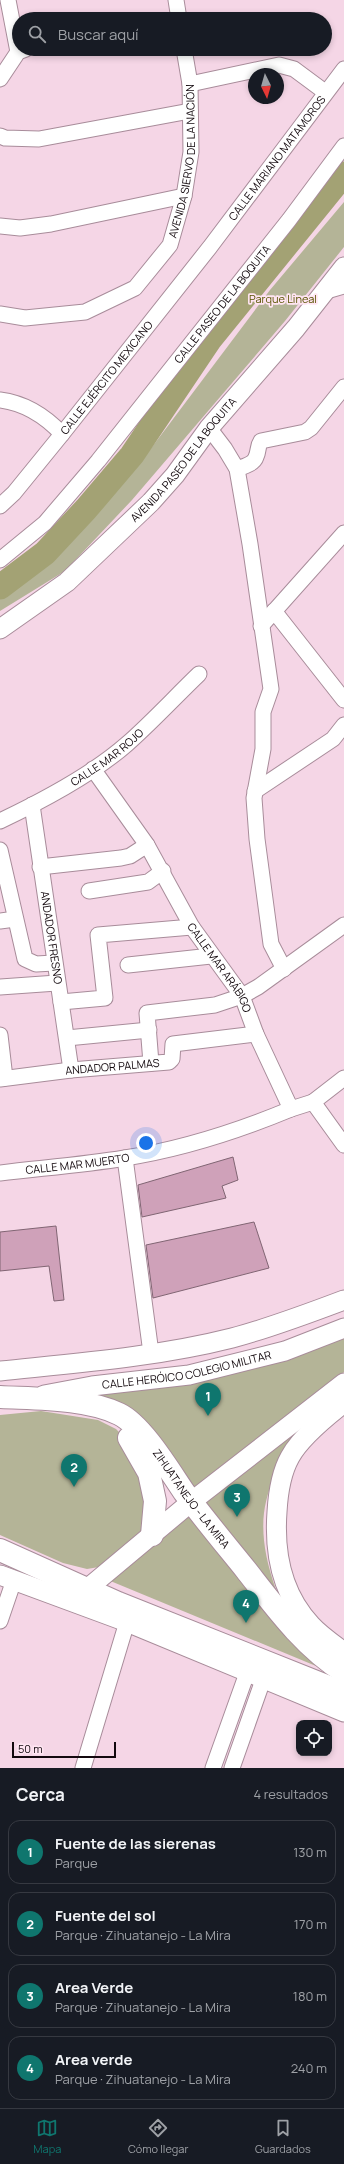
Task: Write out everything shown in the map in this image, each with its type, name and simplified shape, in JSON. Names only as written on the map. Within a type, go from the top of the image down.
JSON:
[{"type":"highway","name":"ZIHUATANEJO - LA MIRA","points":[[0,1397],[26,1398],[100,1407],[120,1414],[138,1428],[191,1502],[284,1618],[324,1659],[344,1672]]},
{"type":"highway","points":[[0,1402],[26,1398]]},
{"type":"highway","points":[[100,1407],[130,1438],[147,1468],[155,1501],[152,1535]]},
{"type":"highway","points":[[6,1555],[87,1589],[122,1612],[147,1631]]},
{"type":"highway","points":[[122,1612],[344,1693]]},
{"type":"main road","name":"AVENIDA PASEO DE LA BOQUITA","points":[[0,629],[67,582],[94,558],[151,502],[175,475],[209,428],[296,328],[344,267]]},
{"type":"main road","points":[[0,1371],[151,1353],[231,1338],[288,1322],[344,1300]]},
{"type":"main road","name":"CALLE HERÓICO COLEGIO MILITAR","points":[[26,1398],[92,1386],[189,1375],[285,1351],[344,1328]]},
{"type":"main road","points":[[344,1383],[337,1399],[290,1457],[278,1492],[275,1532],[278,1565],[292,1597],[311,1626],[344,1652]]},
{"type":"main road","points":[[87,1589],[191,1502],[337,1399]]},
{"type":"main road","points":[[7,1577],[122,1612]]},
{"type":"main road","points":[[147,1631],[344,1712]]},
{"type":"street","points":[[8,0],[12,36]]},
{"type":"street","points":[[176,0],[176,12]]},
{"type":"street","points":[[0,78],[13,56]]},
{"type":"street","name":"AVENIDA SIERVO DE LA NACIÓN","points":[[0,314],[25,318],[85,312],[135,288],[170,245],[184,196],[191,152],[190,84],[185,56]]},
{"type":"street","points":[[190,84],[279,65],[294,70],[325,92]]},
{"type":"street","name":"CALLE MARIANO MATAMOROS","points":[[210,246],[325,92],[344,69]]},
{"type":"street","points":[[0,136],[5,138],[39,140],[190,111]]},
{"type":"street","name":"CALLE PASEO DE LA BOQUITA","points":[[0,560],[45,523],[98,461],[289,220],[344,146]]},
{"type":"street","points":[[0,226],[20,228],[51,224],[184,196]]},
{"type":"street","name":"CALLE EJÉRCITO MEXICANO","points":[[0,506],[14,493],[62,434],[210,246]]},
{"type":"street","points":[[323,292],[344,286]]},
{"type":"street","points":[[237,470],[253,462],[256,458],[257,446],[261,441],[305,432],[312,428],[344,387]]},
{"type":"street","points":[[0,400],[17,402],[42,416],[62,434]]},
{"type":"street","points":[[209,428],[226,449],[237,470],[250,544],[271,689],[263,712],[263,749],[255,791],[257,839],[271,944],[280,971]]},
{"type":"street","points":[[261,626],[343,537]]},
{"type":"street","points":[[274,611],[344,700]]},
{"type":"street","name":"CALLE MAR ROJO","points":[[0,821],[32,806],[93,769],[127,744],[199,674]]},
{"type":"street","points":[[255,791],[333,739],[344,725]]},
{"type":"street","name":"CALLE MAR ARÁBIGO","points":[[93,769],[147,845],[163,871],[192,927],[242,996],[256,1034],[291,1108]]},
{"type":"street","name":"ANDADOR FRESNO","points":[[32,806],[71,1070]]},
{"type":"street","points":[[40,867],[121,858],[130,856],[147,845]]},
{"type":"street","points":[[0,850],[7,920],[25,959],[36,964],[54,963]]},
{"type":"street","points":[[89,891],[148,882],[163,871]]},
{"type":"street","points":[[151,1063],[147,1013],[215,1005],[242,996],[258,987],[344,925]]},
{"type":"street","points":[[61,1002],[105,998],[98,935],[192,927]]},
{"type":"street","points":[[128,965],[212,956]]},
{"type":"street","points":[[0,987],[57,983]]},
{"type":"street","points":[[67,1038],[149,1030]]},
{"type":"street","name":"ANDADOR PALMAS","points":[[2,1078],[71,1070],[169,1062],[172,1059],[172,1044],[177,1042],[256,1034]]},
{"type":"street","points":[[0,1035],[2,1078]]},
{"type":"street","points":[[291,1108],[312,1102],[344,1078]]},
{"type":"street","points":[[312,1102],[344,1145]]},
{"type":"street","name":"CALLE MAR MUERTO","points":[[0,1173],[125,1158],[209,1139],[252,1125],[291,1108]]},
{"type":"street","points":[[125,1158],[151,1353]]},
{"type":"street","points":[[0,1621],[7,1577]]},
{"type":"street","points":[[83,1768],[122,1612]]},
{"type":"street","points":[[213,1768],[255,1676]]},
{"type":"street","points":[[232,1768],[255,1676]]},
{"type":"green space","name":"Parque Lineal","points":[[344,202],[344,247],[285,321],[132,500],[65,571],[0,611],[0,599],[25,583],[143,459],[270,290]]},
{"type":"green space","points":[[344,1332],[344,1372],[191,1491],[86,1390]]},
{"type":"green space","points":[[41,1411],[98,1420],[116,1429],[126,1439],[151,1500],[142,1537],[105,1566],[87,1569],[63,1563],[0,1535],[0,1415]]},
{"type":"green space","points":[[305,1421],[280,1464],[266,1501],[263,1520],[264,1541],[268,1564],[276,1590],[269,1594],[201,1504]]},
{"type":"green space","points":[[186,1510],[316,1666],[108,1580]]},
{"type":"building","points":[[233,1157],[238,1180],[222,1186],[226,1198],[142,1217],[138,1185]]},
{"type":"building","points":[[254,1222],[269,1268],[153,1298],[146,1245]]},
{"type":"building","points":[[56,1226],[64,1300],[54,1301],[49,1266],[0,1271],[0,1232]]},
{"type":"waterway","points":[[0,587],[45,553],[86,509],[132,455],[210,339],[344,174]]},
{"type":"place","name":"Fuente de las sierenas","points":[[208,1416]]},
{"type":"place","name":"Fuente del sol","points":[[74,1487]]},
{"type":"place","name":"Area Verde","points":[[237,1517]]},
{"type":"place","name":"Area verde","points":[[246,1623]]}]
